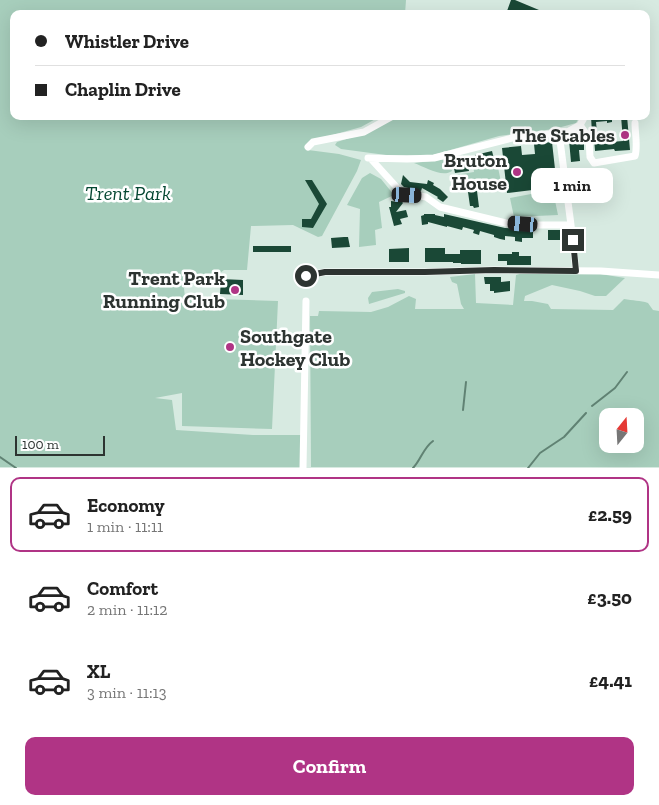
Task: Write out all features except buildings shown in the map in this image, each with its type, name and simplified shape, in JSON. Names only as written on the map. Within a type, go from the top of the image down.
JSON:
[{"type":"street","points":[[308,147],[313,142],[364,132],[386,120]]},
{"type":"street","points":[[571,225],[535,226],[511,224],[440,208],[426,198],[402,193],[369,159],[434,158],[503,140],[567,132],[580,125],[583,120]]},
{"type":"street","points":[[580,125],[589,138],[590,157],[594,163],[635,156],[635,123]]},
{"type":"street","points":[[559,134],[576,271]]},
{"type":"street","points":[[306,276],[325,272],[494,270],[601,270],[659,275]]},
{"type":"street","points":[[304,468],[306,301]]},
{"type":"green space","name":"Trent Park","points":[[0,0],[406,0],[405,10],[10,10],[10,120],[374,120],[361,127],[311,141],[308,150],[339,154],[361,160],[322,236],[318,237],[293,225],[251,226],[247,270],[224,270],[220,273],[200,278],[184,288],[185,298],[278,301],[272,429],[182,426],[182,393],[155,398],[172,400],[176,430],[253,435],[301,435],[301,467],[0,467]]},
{"type":"green space","points":[[389,120],[578,120],[576,123],[554,129],[499,136],[433,155],[386,155],[341,149],[335,145],[337,142],[365,133]]},
{"type":"green space","points":[[496,158],[501,192],[479,181],[458,181],[453,178],[455,175],[474,172],[473,165]]},
{"type":"green space","points":[[449,159],[452,171],[448,173],[433,171],[414,163]]},
{"type":"green space","points":[[370,173],[381,179],[394,195],[379,202],[382,228],[375,230],[376,245],[359,247],[360,209],[347,205],[362,178]]},
{"type":"green space","points":[[553,191],[558,215],[514,217],[510,198]]},
{"type":"green space","points":[[523,273],[600,274],[625,278],[606,296],[595,296],[552,285],[525,296],[524,301],[548,304],[551,309],[613,310],[624,299],[648,303],[653,310],[659,311],[659,467],[311,467],[310,316],[318,316],[319,311],[371,312],[388,307],[409,296],[416,299],[415,309],[464,309],[461,304],[457,284],[452,282],[450,277],[475,274],[476,303],[513,305],[516,275]]},
{"type":"green space","points":[[398,289],[405,291],[405,293],[369,304],[368,298],[372,292]]},
{"type":"waterway","points":[[592,406],[615,388],[627,372]]},
{"type":"waterway","points":[[463,410],[466,382]]},
{"type":"waterway","points":[[528,468],[540,453],[564,437],[586,413]]},
{"type":"waterway","points":[[413,468],[433,441]]},
{"type":"waterway","points":[[0,457],[16,468]]},
{"type":"place","name":"The Stables","points":[[625,135]]},
{"type":"place","name":"Bruton House","points":[[517,172]]},
{"type":"place","name":"Trent Park Running Club","points":[[235,290]]},
{"type":"place","name":"Southgate Hockey Club","points":[[230,347]]},
{"type":"route","points":[[306,276],[325,272],[576,271],[573,240]]}]
